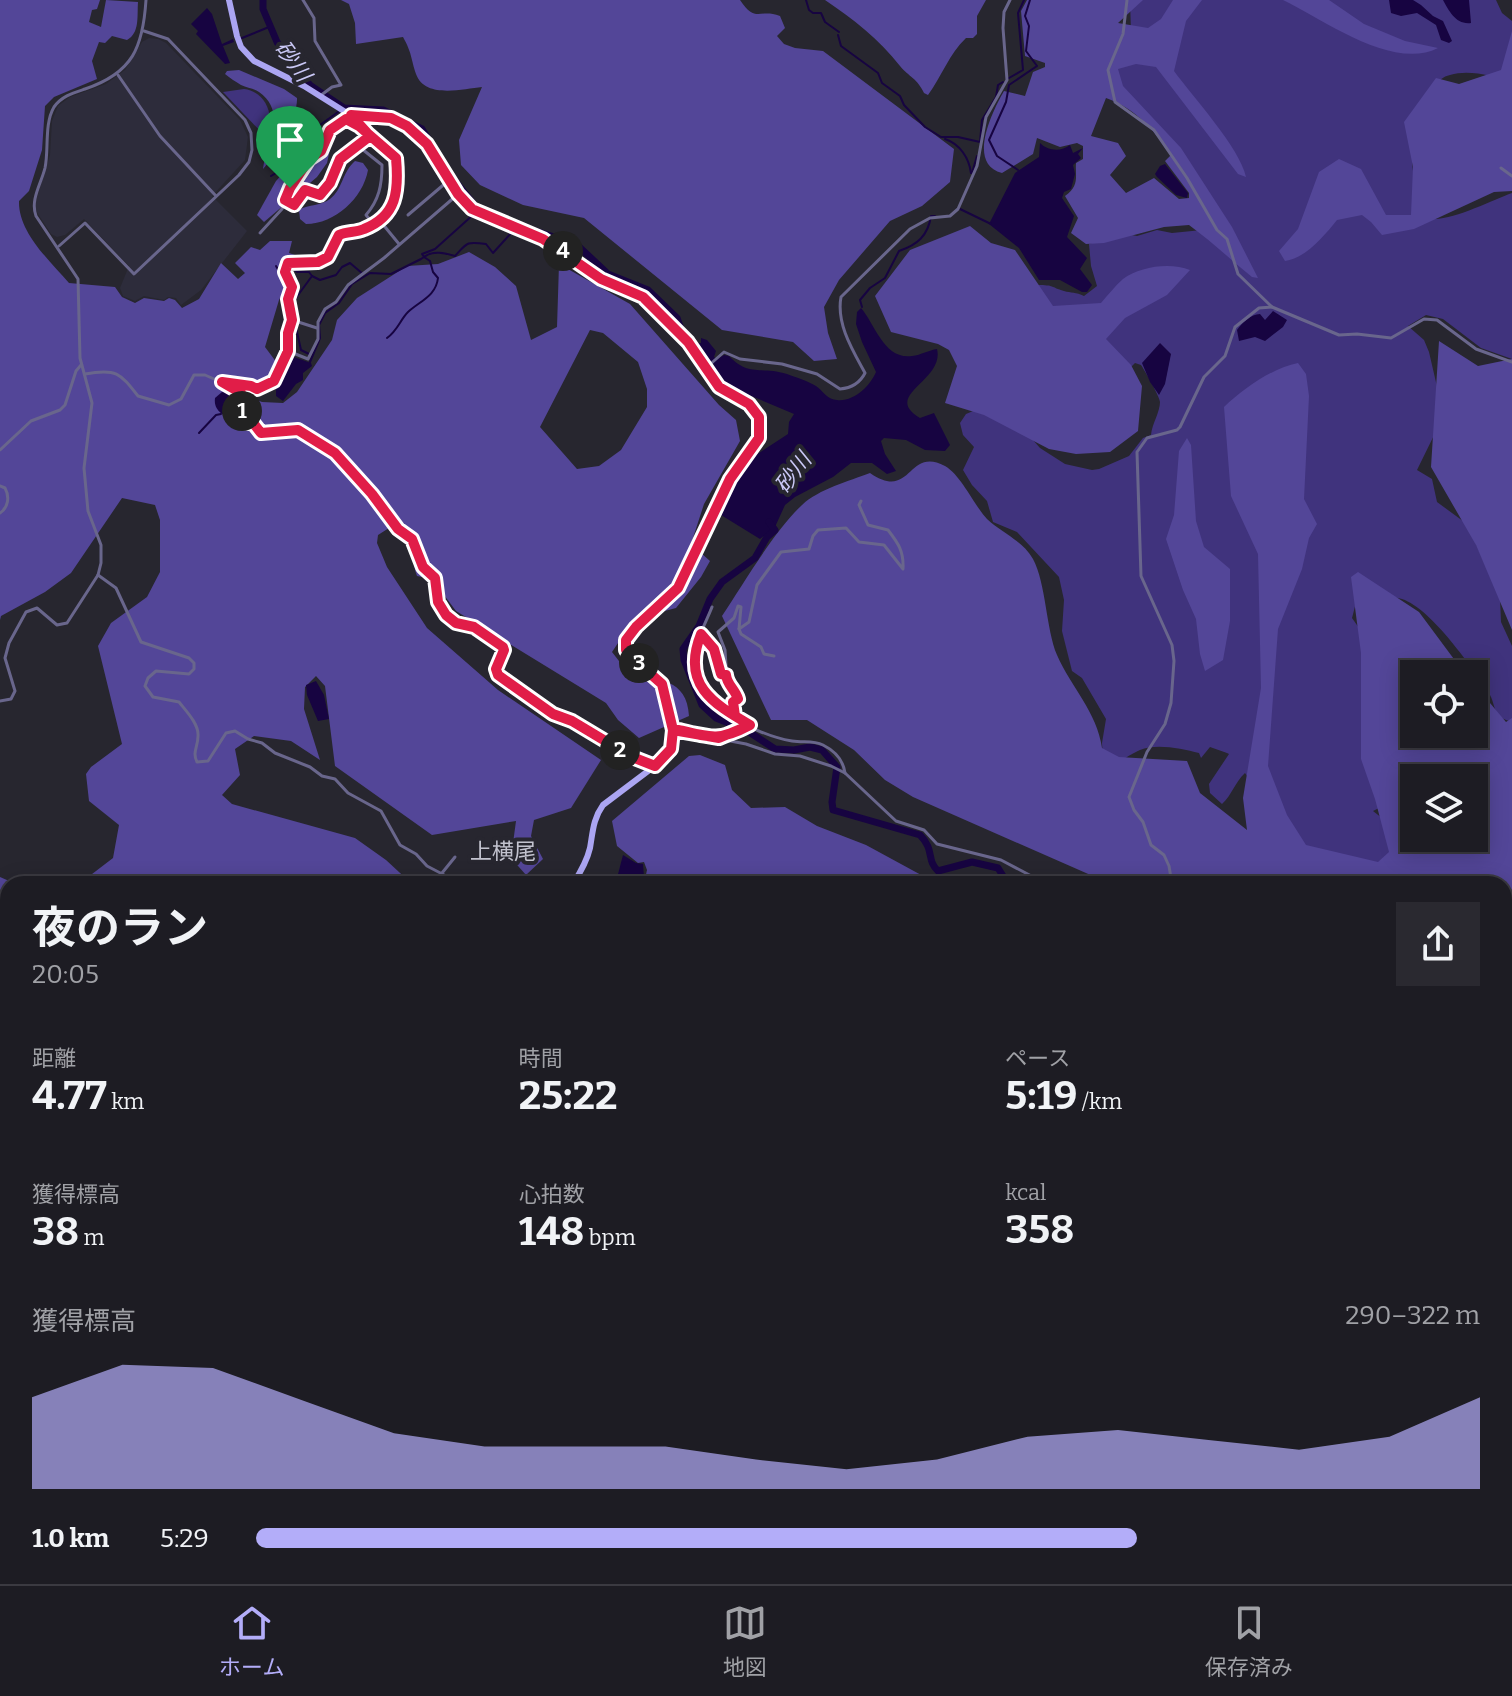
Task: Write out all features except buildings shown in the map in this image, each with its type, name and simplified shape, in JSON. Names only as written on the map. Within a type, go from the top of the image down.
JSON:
[{"type":"main road","points":[[229,0],[237,36],[247,55],[261,66],[322,94],[351,115],[391,118],[407,126],[427,144],[458,194],[476,212],[543,239],[601,279],[643,297],[685,338],[719,387],[755,410],[759,417],[761,431],[755,444],[730,479],[678,588],[626,640],[629,655],[662,684],[673,730],[671,749],[655,766],[597,812],[587,860],[578,876]]},
{"type":"street","points":[[0,701],[11,699],[15,691],[5,658],[9,643],[26,612],[37,608],[54,624],[64,625],[98,575],[101,563],[101,545],[88,511],[84,468],[92,403],[81,365],[79,282],[33,207],[45,167],[51,114],[59,101],[68,95],[118,75],[134,54],[144,31],[146,0]]},
{"type":"street","points":[[303,0],[314,18],[315,41],[341,85],[322,94]]},
{"type":"street","points":[[705,370],[724,352],[747,361],[782,364],[817,374],[840,389],[857,384],[865,373],[846,334],[841,297],[904,234],[931,218],[955,213],[973,177],[986,117],[1007,80],[1003,21],[1010,0]]},
{"type":"street","points":[[1127,0],[1123,34],[1108,70],[1115,102],[1154,130],[1217,230],[1227,239],[1238,274],[1272,307],[1339,335],[1391,338],[1424,319],[1437,320],[1476,349],[1512,362]]},
{"type":"street","points":[[58,247],[85,223],[134,274],[249,162],[253,146],[250,128],[242,116],[168,39],[144,31]]},
{"type":"street","points":[[118,75],[160,136],[217,196]]},
{"type":"street","points":[[222,382],[256,388],[274,381],[288,351],[292,320],[288,299],[292,287],[285,272],[288,264],[318,262],[328,257],[339,235],[381,222],[388,214],[395,196],[396,158],[359,126],[351,115]]},
{"type":"street","points":[[260,233],[277,215],[296,176],[309,159],[321,151],[330,130],[346,119],[359,126]]},
{"type":"street","points":[[285,200],[294,205],[305,190],[320,195],[330,183],[340,159],[371,137]]},
{"type":"street","points":[[371,137],[362,149],[382,165],[378,195],[366,215],[374,225]]},
{"type":"street","points":[[1501,168],[1512,176]]},
{"type":"street","points":[[408,215],[449,180]]},
{"type":"street","points":[[288,351],[308,359],[318,339],[317,328],[325,309],[336,302],[348,285],[458,194]]},
{"type":"street","points":[[381,222],[400,245]]},
{"type":"street","points":[[1171,876],[1164,855],[1151,845],[1129,797],[1147,752],[1165,724],[1171,703],[1174,661],[1172,645],[1141,576],[1137,452],[1147,438],[1180,427],[1204,377],[1225,356],[1235,327],[1259,308],[1272,307]]},
{"type":"street","points":[[292,320],[317,328]]},
{"type":"street","points":[[0,450],[31,421],[65,405],[76,371],[81,365]]},
{"type":"street","points":[[85,374],[117,373],[124,377],[138,396],[169,405],[181,399],[194,375],[205,375],[240,392],[243,422],[254,424],[261,433],[290,429],[305,433],[335,453],[393,523],[412,539],[423,567],[435,578],[438,602],[446,615],[456,623],[474,627],[503,647],[496,669],[498,675],[553,714],[572,721],[632,757],[655,766]]},
{"type":"street","points":[[0,486],[7,492],[8,500],[0,513]]},
{"type":"street","points":[[739,629],[752,619],[757,585],[779,554],[809,549],[818,530],[846,528],[859,542],[884,545],[903,569],[900,547],[888,530],[868,525],[859,505],[861,501]]},
{"type":"street","points":[[98,575],[116,588],[141,642],[189,658],[194,663],[194,669],[189,674],[156,671],[145,686],[153,697],[179,702],[196,725],[198,737],[194,755],[197,762],[208,761],[226,733],[235,731],[262,743],[275,753],[310,767],[322,776],[335,779],[348,793],[377,807],[385,814],[400,845],[427,866],[451,876]]},
{"type":"street","points":[[735,716],[733,702],[738,699],[727,680],[725,650],[718,632],[734,618],[740,606],[741,634],[761,647],[764,654],[774,656]]},
{"type":"street","points":[[712,607],[694,659],[704,693],[712,702],[749,726],[793,741],[824,745],[840,758],[843,772]]},
{"type":"street","points":[[701,634],[714,649],[721,674],[726,675]]},
{"type":"street","points":[[719,738],[749,726]]},
{"type":"street","points":[[673,730],[719,738],[775,754],[800,756],[834,768],[843,772],[891,817],[924,830],[937,844],[1001,860],[1034,876]]},
{"type":"street","points":[[442,873],[455,857]]},
{"type":"shaded area","points":[[0,0],[100,0],[97,9],[92,10],[89,22],[101,27],[106,0],[138,2],[137,24],[131,37],[127,40],[112,36],[105,43],[99,42],[92,61],[97,79],[54,97],[45,106],[42,150],[29,191],[19,201],[20,213],[29,235],[69,283],[115,287],[122,297],[135,303],[144,298],[164,301],[169,298],[182,308],[199,299],[221,263],[238,279],[245,273],[235,263],[251,247],[260,250],[270,241],[292,241],[289,253],[298,256],[296,261],[280,264],[287,285],[279,300],[265,347],[277,363],[267,380],[245,395],[262,402],[283,403],[297,392],[332,340],[337,320],[357,298],[407,266],[438,264],[469,252],[495,267],[516,286],[531,340],[557,327],[559,264],[630,304],[719,405],[736,420],[740,441],[704,504],[691,544],[710,561],[676,608],[634,619],[612,652],[629,674],[669,683],[683,694],[687,704],[689,716],[639,738],[618,720],[606,703],[456,611],[432,579],[417,576],[411,546],[392,529],[378,535],[377,543],[387,567],[427,628],[498,690],[601,760],[571,808],[534,820],[531,836],[543,859],[526,875],[511,858],[516,821],[432,835],[335,766],[325,686],[316,676],[305,687],[304,709],[320,760],[291,741],[254,736],[235,749],[240,775],[222,795],[232,804],[355,838],[403,876],[89,876],[113,858],[119,825],[89,801],[86,774],[122,744],[98,646],[111,623],[147,597],[160,572],[160,520],[155,505],[122,498],[71,573],[45,592],[1,616],[0,620]],"holes":[[[590,330],[603,333],[638,362],[647,389],[647,407],[621,450],[599,466],[577,469],[540,427]]]},
{"type":"shaded area","points":[[341,0],[740,0],[754,14],[780,16],[785,28],[777,36],[784,44],[823,51],[954,149],[950,182],[922,206],[890,221],[839,280],[824,307],[828,333],[837,359],[814,361],[793,342],[722,330],[584,218],[523,205],[480,185],[461,165],[459,140],[482,87],[445,91],[427,87],[416,74],[403,37],[356,44],[355,23],[349,4]]},
{"type":"shaded area","points":[[825,0],[986,0],[977,16],[977,34],[960,44],[928,95],[874,38]]},
{"type":"shaded area","points":[[1027,0],[1143,0],[1118,23],[1148,28],[1161,19],[1173,0],[1202,0],[1186,21],[1174,71],[1226,138],[1246,177],[1238,174],[1156,67],[1136,64],[1118,69],[1123,86],[1181,148],[1232,227],[1258,278],[1252,277],[1189,225],[1164,227],[1104,243],[1086,244],[1071,233],[1078,218],[1065,196],[1075,184],[1076,163],[1083,159],[1083,146],[1077,143],[1060,147],[1037,138],[1033,154],[1002,173],[991,168],[986,159],[985,136],[999,100],[1004,91],[1025,96],[1033,72],[1045,67],[1045,63],[1025,56],[1021,11]],"holes":[[[1106,98],[1126,108],[1151,129],[1171,155],[1165,161],[1189,193],[1189,198],[1179,199],[1154,178],[1126,193],[1110,175],[1126,156],[1118,143],[1091,136]]]},
{"type":"shaded area","points":[[1130,0],[1496,0],[1502,13],[1512,21],[1512,82],[1473,73],[1457,73],[1441,79],[1422,122],[1412,161],[1416,185],[1428,218],[1457,215],[1512,193],[1512,359],[1481,348],[1443,319],[1426,315],[1408,326],[1424,340],[1441,404],[1441,421],[1417,470],[1432,479],[1437,502],[1467,524],[1500,598],[1501,622],[1512,646],[1512,722],[1498,715],[1488,692],[1488,660],[1465,660],[1439,627],[1414,605],[1402,599],[1358,595],[1352,618],[1359,628],[1387,804],[1373,811],[1387,822],[1400,864],[1312,869],[1245,773],[1222,804],[1210,793],[1209,784],[1227,753],[1210,747],[1201,758],[1199,753],[1154,747],[1121,759],[1103,759],[1106,719],[1082,678],[1072,671],[1062,631],[1064,600],[1059,577],[1017,532],[993,522],[987,501],[963,470],[974,447],[963,435],[960,423],[966,414],[978,409],[1026,432],[1040,448],[1065,464],[1092,470],[1129,456],[1143,438],[1151,435],[1160,402],[1141,365],[1135,363],[1107,391],[1037,285],[1084,296],[1097,286],[1089,244],[1121,233],[1137,236],[1157,230],[1172,233],[1202,230],[1193,181],[1112,79],[1131,32]]},
{"type":"shaded area","points":[[1283,0],[1329,0],[1364,24],[1405,41],[1438,48],[1420,53],[1401,53],[1380,48],[1338,30]]},
{"type":"shaded area","points":[[1512,31],[1512,191],[1494,192],[1414,229],[1382,235],[1362,215],[1337,220],[1307,251],[1285,261],[1279,251],[1298,229],[1319,172],[1339,159],[1361,169],[1386,215],[1411,215],[1413,167],[1404,122],[1436,78],[1459,84],[1501,70]]},
{"type":"shaded area","points":[[149,38],[166,43],[240,120],[248,137],[245,160],[212,196],[247,231],[201,290],[181,305],[176,298],[164,300],[144,296],[135,301],[123,296],[120,288],[129,266],[84,219],[65,235],[57,237],[51,234],[36,211],[36,200],[50,155],[52,121],[58,106],[70,97],[106,84],[125,70],[142,42]]},
{"type":"shaded area","points":[[239,70],[284,89],[297,98],[285,135],[263,169],[273,128],[272,109],[259,92],[225,74]]},
{"type":"shaded area","points":[[244,89],[259,95],[268,108],[270,119],[262,133],[223,92]]},
{"type":"shaded area","points":[[312,142],[331,145],[327,163],[317,177],[264,222],[257,215],[276,181]]},
{"type":"shaded area","points":[[355,161],[363,163],[368,170],[360,190],[346,208],[317,223],[306,224],[300,219],[299,210],[323,203],[334,195]]},
{"type":"shaded area","points":[[970,226],[991,243],[1015,250],[1053,306],[1101,303],[1123,279],[1147,268],[1174,266],[1190,270],[1167,295],[1125,318],[1106,339],[1131,365],[1142,386],[1138,431],[1110,452],[1076,454],[1049,449],[984,415],[945,403],[957,366],[949,350],[938,344],[891,332],[875,296],[910,250]]},
{"type":"shaded area","points":[[1439,341],[1478,366],[1512,359],[1512,630],[1476,545],[1431,467]]},
{"type":"shaded area","points":[[1298,363],[1306,374],[1309,396],[1304,499],[1317,524],[1309,538],[1302,569],[1278,629],[1268,766],[1287,815],[1306,845],[1378,862],[1389,852],[1361,759],[1361,653],[1351,577],[1358,572],[1419,612],[1455,660],[1400,660],[1400,748],[1488,748],[1488,701],[1506,722],[1512,718],[1512,876],[1093,876],[913,797],[885,780],[854,750],[807,720],[771,720],[722,616],[770,543],[809,499],[870,473],[894,481],[923,463],[933,462],[951,470],[987,519],[1018,542],[1033,559],[1041,580],[1057,655],[1095,723],[1102,748],[1119,757],[1187,761],[1200,793],[1247,830],[1243,798],[1261,688],[1258,554],[1231,496],[1224,407],[1258,380]]},
{"type":"shaded area","points":[[1187,438],[1191,445],[1196,521],[1204,547],[1230,569],[1230,621],[1223,660],[1205,671],[1196,619],[1166,539],[1174,515],[1179,451]]},
{"type":"shaded area","points":[[700,755],[725,765],[732,790],[751,808],[785,807],[817,826],[866,845],[923,876],[646,876],[644,862],[638,863],[617,846],[612,821],[689,756]]},
{"type":"water","points":[[1389,0],[1413,0],[1421,5],[1443,21],[1452,41],[1441,40],[1436,25],[1417,13],[1401,16],[1391,13]]},
{"type":"water","points":[[1443,0],[1469,0],[1471,23],[1457,20]]},
{"type":"water","points":[[207,8],[222,44],[233,39],[234,42],[223,46],[230,63],[225,64],[196,34],[198,31],[191,24]]},
{"type":"water","points":[[1040,143],[1055,150],[1070,145],[1073,153],[1083,148],[1078,154],[1081,158],[1073,165],[1075,174],[1071,189],[1064,192],[1062,198],[1074,216],[1067,237],[1087,258],[1080,269],[1092,285],[1087,292],[1060,280],[1039,280],[1019,248],[989,224],[1015,173],[1039,157]]},
{"type":"water","points":[[1165,164],[1188,193],[1187,198],[1176,195],[1155,174]]},
{"type":"water","points":[[861,308],[881,340],[894,352],[912,356],[937,349],[937,360],[932,370],[910,394],[907,402],[910,410],[920,418],[934,413],[950,445],[945,451],[925,450],[906,440],[884,438],[881,441],[885,454],[896,471],[887,474],[872,463],[851,463],[785,505],[775,527],[760,539],[721,515],[737,474],[747,461],[788,434],[789,422],[794,414],[723,384],[711,370],[714,364],[686,338],[676,321],[697,343],[701,343],[701,338],[707,340],[716,351],[714,357],[717,359],[729,356],[749,369],[787,374],[813,384],[831,399],[843,400],[861,392],[876,372],[856,324],[857,312]]},
{"type":"water","points":[[1273,311],[1287,320],[1283,327],[1265,341],[1255,337],[1239,341],[1237,330],[1244,322],[1260,314],[1265,320]]},
{"type":"water","points":[[1160,343],[1171,354],[1165,384],[1159,395],[1142,363]]},
{"type":"water","points":[[288,355],[312,366],[303,373],[303,380],[283,401],[276,396],[276,381]]},
{"type":"water","points":[[222,392],[240,394],[239,419],[218,411],[215,398]]},
{"type":"water","points":[[316,681],[324,695],[329,719],[318,721],[307,695],[306,685]]},
{"type":"water","points":[[623,855],[643,864],[644,876],[618,876]]},
{"type":"waterway","name":"砂川","points":[[263,0],[263,9],[277,42],[311,86],[344,108],[383,110],[422,129],[451,176],[476,207],[576,244],[608,274],[648,290],[677,318],[681,329]]},
{"type":"waterway","points":[[806,0],[809,10],[821,13],[825,22],[839,32]]},
{"type":"waterway","points":[[1009,78],[1023,70],[1018,13],[1024,0]]},
{"type":"waterway","points":[[1018,170],[997,156],[989,140],[1006,102],[1009,85],[1037,66],[1026,51],[1029,26],[1025,16],[1030,0]]},
{"type":"waterway","points":[[242,38],[269,27]]},
{"type":"waterway","points":[[838,35],[841,46],[878,73],[882,83],[900,96],[904,105],[925,127],[941,137],[980,142]]},
{"type":"waterway","points":[[980,142],[982,120],[996,97],[998,85],[1003,82]]},
{"type":"waterway","points":[[271,176],[302,138],[338,112]]},
{"type":"waterway","points":[[945,139],[963,152],[971,173]]},
{"type":"waterway","points":[[972,173],[977,156]]},
{"type":"waterway","points":[[960,209],[991,224]]},
{"type":"waterway","points":[[310,362],[320,338],[319,325],[325,313],[339,303],[352,284],[370,273],[391,274],[421,259],[424,257],[422,254],[435,249],[474,214]]},
{"type":"waterway","points":[[862,307],[860,300],[870,288],[885,278],[899,251],[921,239],[931,216],[935,216]]},
{"type":"waterway","points":[[387,338],[437,284],[438,278],[430,261],[424,257],[435,253],[455,256],[471,243],[486,244],[493,253],[513,231]]},
{"type":"waterway","points":[[299,264],[321,266],[332,258],[332,253]]},
{"type":"waterway","points":[[295,319],[293,302],[312,276],[320,280],[336,275],[350,263],[363,274]]},
{"type":"waterway","points":[[290,265],[297,272],[309,272],[312,276]]},
{"type":"waterway","points":[[276,266],[289,289],[283,299],[289,320],[288,341]]},
{"type":"waterway","points":[[295,323],[301,350],[309,354]]},
{"type":"waterway","points":[[264,384],[274,377],[286,355]]},
{"type":"waterway","points":[[241,391],[254,388]]},
{"type":"waterway","points":[[199,433],[216,415],[221,414]]},
{"type":"waterway","name":"砂川","points":[[769,522],[775,530],[767,537],[755,558],[722,582],[683,649],[684,660],[702,705],[716,718],[746,730],[775,749],[810,747],[822,750],[837,767],[833,810],[920,835],[938,871],[972,862],[998,868],[1003,876]]},
{"type":"district","name":"上横尾","points":[[503,851]]},
{"type":"route","points":[[290,188],[285,200],[294,205],[305,190],[320,195],[330,183],[340,159],[370,136],[359,126],[351,115],[391,118],[407,126],[427,144],[469,206],[483,215],[543,239],[601,279],[643,297],[685,338],[712,380],[755,410],[761,424],[759,438],[730,479],[678,588],[626,640],[629,655],[662,684],[673,730],[719,738],[733,734],[750,725],[719,707],[704,693],[694,659],[701,634],[714,649],[721,674],[726,675],[737,695],[738,699],[733,702],[735,716],[750,725],[719,738],[679,730],[673,730],[668,755],[655,766],[632,757],[572,721],[553,714],[498,675],[496,669],[503,647],[474,627],[456,623],[446,615],[438,602],[435,578],[423,567],[412,539],[398,529],[335,453],[298,430],[261,433],[254,424],[243,422],[241,393],[222,382],[257,389],[274,381],[280,371],[288,351],[288,333],[292,325],[288,299],[292,287],[285,272],[288,263],[318,262],[328,257],[336,238],[343,232],[355,232],[381,222],[395,196],[396,158],[359,126],[346,119],[325,136],[321,151],[309,159],[290,188]]}]
